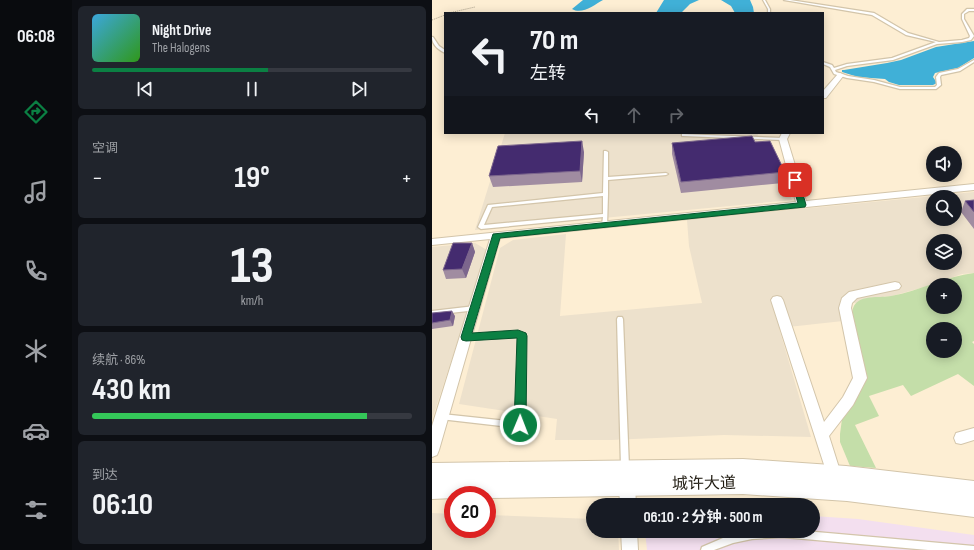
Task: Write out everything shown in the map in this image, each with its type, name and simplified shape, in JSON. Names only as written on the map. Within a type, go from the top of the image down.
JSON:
[{"type":"main road","name":"城许大道","points":[[432,473],[627,487],[743,469],[834,474],[974,492]]},
{"type":"main road","name":"城许大道","points":[[432,488],[627,487],[743,484],[795,486],[890,494],[974,506]]},
{"type":"street","points":[[824,95],[840,75]]},
{"type":"street","points":[[784,136],[802,205]]},
{"type":"street","points":[[432,242],[496,236],[605,220],[802,205],[974,187]]},
{"type":"street","points":[[432,450],[496,236]]},
{"type":"street","points":[[821,435],[849,401],[860,378],[845,308],[846,301],[853,295],[895,286]]},
{"type":"street","points":[[777,300],[834,474]]},
{"type":"street","points":[[629,538],[630,550]]},
{"type":"lane","points":[[764,0],[770,9],[769,12]]},
{"type":"lane","points":[[785,0],[873,14],[907,34],[938,42],[962,41],[971,37],[963,20],[963,14],[969,10],[974,10]]},
{"type":"lane","points":[[432,38],[438,47],[444,51]]},
{"type":"lane","points":[[833,69],[847,65],[893,59],[938,42]]},
{"type":"lane","points":[[824,63],[833,69],[835,73],[840,75],[900,88],[936,88],[939,85],[938,77],[940,74],[959,70],[974,61]]},
{"type":"lane","points":[[683,135],[784,136]]},
{"type":"lane","points":[[606,152],[606,194],[605,220],[481,228],[490,206],[606,194]]},
{"type":"lane","points":[[606,179],[666,174]]},
{"type":"lane","points":[[432,313],[474,308]]},
{"type":"lane","points":[[620,320],[627,487]]},
{"type":"lane","points":[[442,417],[520,425],[522,336],[518,334],[466,337]]},
{"type":"lane","points":[[705,550],[735,538],[766,533],[782,533],[974,550]]},
{"type":"path","points":[[453,12],[475,7]]},
{"type":"path","points":[[432,20],[444,15]]},
{"type":"shaded area","points":[[505,134],[758,134],[757,142],[771,142],[792,200],[475,230]]},
{"type":"shaded area","points":[[974,192],[974,273],[962,274],[950,278],[926,278],[926,286],[892,296],[864,299],[856,303],[840,300],[843,321],[779,328],[811,437],[724,435],[611,440],[555,440],[557,419],[459,404],[500,248],[513,240],[566,234],[560,316],[702,303],[689,246],[687,220],[926,197],[926,226],[962,226],[962,193]]},
{"type":"shaded area","points":[[475,243],[487,250],[432,420],[432,247]]},
{"type":"shaded area","points":[[432,513],[444,514],[444,538],[496,538],[496,515],[586,519],[586,538],[618,538],[619,550],[432,550]]},
{"type":"shaded area","points":[[820,516],[858,519],[974,535],[974,550],[647,550],[646,538],[820,538]]},
{"type":"green space","points":[[974,273],[974,341],[972,342],[974,344],[974,386],[958,374],[911,396],[903,385],[869,396],[879,416],[855,425],[876,468],[850,466],[840,442],[840,434],[842,419],[859,392],[852,314],[854,306],[859,300],[902,294],[926,286],[926,314],[962,314],[962,278],[950,278]]},
{"type":"water","points":[[583,0],[603,0],[584,10],[576,11],[572,9]]},
{"type":"water","points":[[664,0],[699,0],[690,4],[682,12],[657,12]]},
{"type":"water","points":[[721,0],[750,0],[754,12],[734,12],[731,6]]},
{"type":"water","points":[[974,41],[974,58],[958,68],[935,73],[933,77],[937,83],[933,85],[899,85],[885,79],[858,77],[842,72],[842,70],[901,60],[936,47]]},
{"type":"building","points":[[752,136],[755,142],[770,141],[785,172],[681,182],[672,143]]},
{"type":"building","points":[[582,141],[580,171],[489,176],[498,146]]},
{"type":"building","points":[[974,200],[974,212],[965,201]]},
{"type":"building","points":[[453,243],[472,243],[462,269],[443,270]]},
{"type":"building","points":[[452,311],[450,320],[432,323],[432,313]]},
{"type":"route","points":[[520,425],[522,336],[518,334],[466,337],[496,236],[802,205],[795,180]]}]
